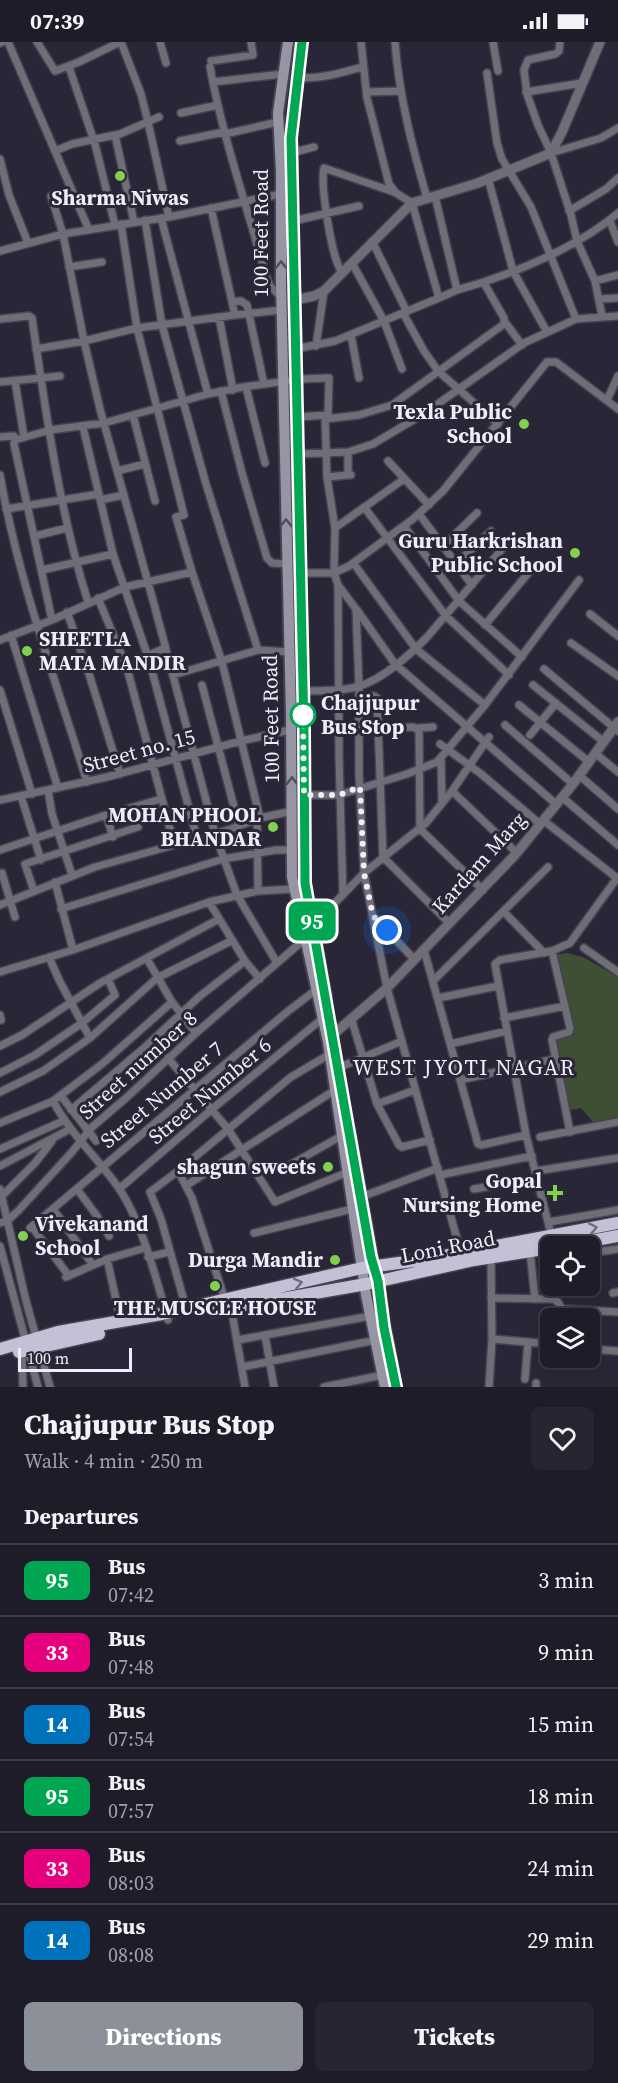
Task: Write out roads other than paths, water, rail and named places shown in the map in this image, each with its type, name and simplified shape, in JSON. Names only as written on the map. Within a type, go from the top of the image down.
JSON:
[{"type":"highway","name":"Loni Road","points":[[575,1236],[618,1223]]},
{"type":"highway","points":[[600,1239],[618,1236]]},
{"type":"highway","name":"Loni Road","points":[[0,1349],[31,1348],[58,1332],[167,1316],[186,1308],[372,1282],[462,1257],[540,1245]]},
{"type":"highway","name":"Loni Road","points":[[0,1357],[368,1267],[530,1251],[540,1247]]},
{"type":"main road","name":"100 Feet Road","points":[[288,42],[278,123],[294,889],[323,1018],[338,1068],[361,1197],[368,1267]]},
{"type":"main road","name":"100 Feet Road","points":[[302,42],[291,153],[305,883],[348,1172],[396,1387]]},
{"type":"main road","points":[[287,568],[300,573]]},
{"type":"main road","name":"100 Feet Road","points":[[372,1282],[371,1316],[385,1387]]},
{"type":"street","points":[[8,42],[89,230]]},
{"type":"street","points":[[37,42],[52,69],[59,71],[121,42],[141,94],[148,122],[187,321],[208,394]]},
{"type":"street","points":[[160,42],[166,63]]},
{"type":"street","points":[[251,42],[253,55],[211,64],[213,82],[243,201],[266,276],[270,286],[281,297]]},
{"type":"street","points":[[361,42],[367,92],[384,170],[389,184],[412,203],[439,298]]},
{"type":"street","points":[[395,42],[400,91],[457,290]]},
{"type":"street","points":[[493,42],[498,71]]},
{"type":"street","points":[[560,42],[559,51],[555,54],[528,60],[524,70],[526,92],[551,153],[576,242],[595,281],[602,316]]},
{"type":"street","points":[[551,153],[600,42]]},
{"type":"street","points":[[69,66],[118,224],[137,328],[184,514],[176,517],[222,662],[241,741],[258,818],[258,891]]},
{"type":"street","points":[[298,77],[337,74],[363,67]]},
{"type":"street","points":[[487,73],[497,143],[502,159],[531,207],[576,319]]},
{"type":"street","points":[[213,82],[283,74]]},
{"type":"street","points":[[526,92],[582,82]]},
{"type":"street","points":[[367,92],[400,91]]},
{"type":"street","points":[[181,113],[218,105]]},
{"type":"street","points":[[56,151],[72,144],[115,135],[159,117]]},
{"type":"street","points":[[180,141],[278,123]]},
{"type":"street","points":[[295,300],[314,297],[324,291],[412,203],[489,178],[551,153],[601,138],[618,128]]},
{"type":"street","points":[[115,135],[134,222]]},
{"type":"street","points":[[291,153],[314,147]]},
{"type":"street","points":[[0,159],[9,195],[28,243]]},
{"type":"street","points":[[342,272],[336,263],[323,190],[324,168],[396,192]]},
{"type":"street","points":[[489,178],[513,271],[547,332]]},
{"type":"street","points":[[569,211],[606,189],[618,178]]},
{"type":"street","points":[[0,251],[63,234],[281,194]]},
{"type":"street","points":[[51,196],[63,234],[84,341],[104,423],[215,834],[237,895],[277,963]]},
{"type":"street","points":[[293,221],[359,206]]},
{"type":"street","points":[[211,208],[235,315]]},
{"type":"street","points":[[296,349],[335,341],[457,290],[484,283],[513,271],[576,242],[618,213]]},
{"type":"street","points":[[145,220],[162,325],[258,650]]},
{"type":"street","points":[[610,220],[618,242]]},
{"type":"street","points":[[372,241],[424,351],[438,371],[498,424]]},
{"type":"street","points":[[69,267],[102,262]]},
{"type":"street","points":[[352,263],[384,321],[402,369]]},
{"type":"street","points":[[595,281],[618,275]]},
{"type":"street","points":[[484,283],[505,322],[522,345]]},
{"type":"street","points":[[316,346],[324,291]]},
{"type":"street","points":[[599,299],[618,298]]},
{"type":"street","points":[[232,302],[245,302],[250,313],[264,384]]},
{"type":"street","points":[[36,349],[84,341],[137,328],[281,310]]},
{"type":"street","points":[[0,319],[31,316],[39,378],[67,528],[88,602]]},
{"type":"street","points":[[298,454],[348,452],[361,449],[388,436],[425,413],[522,345],[547,332],[576,319],[618,316]]},
{"type":"street","points":[[219,317],[233,390]]},
{"type":"street","points":[[297,417],[359,415],[382,409],[411,392],[505,322]]},
{"type":"street","points":[[351,335],[359,378]]},
{"type":"street","points":[[300,573],[334,573],[354,564],[419,514],[443,491],[547,362],[556,362],[618,409]]},
{"type":"street","points":[[0,382],[60,376]]},
{"type":"street","points":[[607,400],[618,376]]},
{"type":"street","points":[[15,440],[50,430],[104,423],[221,391],[296,380],[329,378],[328,415],[325,417],[327,477],[335,528],[334,573],[338,585],[339,795],[343,895]]},
{"type":"street","points":[[15,381],[24,436]]},
{"type":"street","points":[[246,387],[265,463]]},
{"type":"street","points":[[221,391],[250,505],[267,558],[272,563],[287,568]]},
{"type":"street","points":[[132,415],[155,501]]},
{"type":"street","points":[[83,427],[113,554],[148,658],[197,838]]},
{"type":"street","points":[[0,436],[14,436],[52,620]]},
{"type":"street","points":[[327,477],[350,475],[348,452]]},
{"type":"street","points":[[388,461],[429,505]]},
{"type":"street","points":[[117,471],[145,464]]},
{"type":"street","points":[[0,475],[6,509],[37,625],[87,782]]},
{"type":"street","points":[[335,528],[404,478]]},
{"type":"street","points":[[6,509],[63,500],[124,495]]},
{"type":"street","points":[[364,507],[446,616],[509,675]]},
{"type":"street","points":[[442,546],[477,513]]},
{"type":"street","points":[[419,514],[472,585]]},
{"type":"street","points":[[404,526],[459,601],[522,657]]},
{"type":"street","points":[[35,536],[67,528]]},
{"type":"street","points":[[456,564],[491,531]]},
{"type":"street","points":[[302,691],[359,687],[416,649],[508,542]]},
{"type":"street","points":[[42,570],[113,554]]},
{"type":"street","points":[[354,564],[416,649],[485,705]]},
{"type":"street","points":[[485,625],[535,565]]},
{"type":"street","points":[[0,640],[52,620],[124,587],[192,572]]},
{"type":"street","points":[[304,795],[339,795],[435,764],[509,675],[579,580]]},
{"type":"street","points":[[338,585],[395,664],[559,801],[618,845]]},
{"type":"street","points":[[98,598],[127,668],[174,844]]},
{"type":"street","points":[[356,609],[364,873],[387,988],[462,1257]]},
{"type":"street","points":[[67,612],[120,774]]},
{"type":"street","points":[[590,614],[618,636]]},
{"type":"street","points":[[11,635],[58,788]]},
{"type":"street","points":[[571,643],[618,676]]},
{"type":"street","points":[[127,668],[165,648]]},
{"type":"street","points":[[173,675],[258,650],[289,652]]},
{"type":"street","points":[[544,669],[617,727]]},
{"type":"street","points":[[201,685],[239,826]]},
{"type":"street","points":[[533,685],[604,742]]},
{"type":"street","points":[[0,690],[32,794]]},
{"type":"street","points":[[358,698],[376,697],[383,857],[449,923]]},
{"type":"street","points":[[530,735],[556,702]]},
{"type":"street","points":[[519,705],[589,762]]},
{"type":"street","points":[[504,725],[618,809]]},
{"type":"street","points":[[379,729],[433,727]]},
{"type":"street","name":"Kardam Marg","points":[[330,1044],[415,960],[517,853],[617,727]]},
{"type":"street","points":[[418,728],[420,829],[483,890]]},
{"type":"street","name":"Street no. 15","points":[[0,800],[87,782],[285,731]]},
{"type":"street","points":[[315,920],[321,918],[364,873],[420,829],[452,791],[487,740]]},
{"type":"street","points":[[440,744],[618,878],[574,939],[564,947],[497,962],[495,968],[526,1135],[551,1236]]},
{"type":"street","points":[[595,753],[618,772]]},
{"type":"street","points":[[441,759],[442,803]]},
{"type":"street","points":[[48,790],[72,875]]},
{"type":"street","points":[[452,791],[517,853]]},
{"type":"street","points":[[21,796],[41,860]]},
{"type":"street","points":[[0,850],[106,814],[161,799]]},
{"type":"street","points":[[0,905],[72,875],[132,855],[215,834],[258,818],[292,811]]},
{"type":"street","points":[[106,814],[113,837]]},
{"type":"street","points":[[34,891],[25,865],[138,827]]},
{"type":"street","points":[[61,909],[223,859],[258,852],[292,850]]},
{"type":"street","points":[[433,981],[548,867]]},
{"type":"street","points":[[2,873],[15,917]]},
{"type":"street","points":[[55,882],[73,950]]},
{"type":"street","points":[[0,972],[73,950],[210,902],[258,891],[294,889]]},
{"type":"street","points":[[210,902],[231,940],[260,978]]},
{"type":"street","points":[[504,912],[548,952],[565,1006],[570,1030],[552,1039],[570,1132]]},
{"type":"street","points":[[373,916],[415,960]]},
{"type":"street","points":[[0,1046],[22,1035],[69,1001],[219,919]]},
{"type":"street","name":"Street number 8","points":[[3,1222],[18,1211],[87,1132],[196,1033],[306,938]]},
{"type":"street","points":[[0,1092],[43,1071],[90,1038],[157,978],[231,940]]},
{"type":"street","points":[[584,948],[618,972]]},
{"type":"street","points":[[424,950],[479,1144],[526,1135]]},
{"type":"street","points":[[49,957],[69,1001],[90,1038]]},
{"type":"street","points":[[147,959],[172,1002],[196,1033]]},
{"type":"street","points":[[71,1110],[212,985],[245,961]]},
{"type":"street","points":[[0,1073],[35,1055],[82,1023],[115,995],[108,979]]},
{"type":"street","points":[[438,999],[498,986]]},
{"type":"street","name":"Street Number 7","points":[[93,1265],[68,1276],[31,1228],[286,1012],[317,989]]},
{"type":"street","points":[[0,1123],[61,1096],[102,1064],[172,1002]]},
{"type":"street","points":[[504,1018],[565,1006]]},
{"type":"street","name":"Street Number 6","points":[[119,1189],[323,1018]]},
{"type":"street","points":[[352,1021],[377,1104],[386,1125],[400,1146],[430,1140]]},
{"type":"street","points":[[450,1044],[507,1031]]},
{"type":"street","points":[[338,1068],[402,1041]]},
{"type":"street","points":[[186,1308],[161,1220],[150,1192],[330,1044]]},
{"type":"street","points":[[168,1058],[228,1129],[274,1202],[348,1172]]},
{"type":"street","points":[[460,1080],[555,1059]]},
{"type":"street","points":[[188,1185],[335,1090]]},
{"type":"street","points":[[377,1104],[415,1090]]},
{"type":"street","points":[[61,1096],[96,1141]]},
{"type":"street","points":[[53,1101],[63,1120],[119,1189],[137,1221],[167,1316]]},
{"type":"street","points":[[0,1149],[63,1120]]},
{"type":"street","points":[[540,1137],[618,1122]]},
{"type":"street","points":[[0,1166],[70,1129]]},
{"type":"street","points":[[288,1166],[343,1135]]},
{"type":"street","points":[[38,1387],[3,1222],[1,1198],[35,1163],[53,1139]]},
{"type":"street","points":[[361,1197],[439,1171],[532,1156]]},
{"type":"street","points":[[474,1189],[618,1158]]},
{"type":"street","points":[[178,1171],[188,1185],[228,1302],[238,1340],[245,1387]]},
{"type":"street","points":[[77,1189],[98,1216],[109,1236]]},
{"type":"street","points":[[53,1209],[93,1265],[145,1248]]},
{"type":"street","points":[[254,1233],[348,1210]]},
{"type":"street","points":[[549,1222],[618,1210]]},
{"type":"street","points":[[0,1246],[2,1261],[31,1348],[50,1387]]},
{"type":"street","points":[[600,1252],[618,1249]]},
{"type":"street","points":[[148,1257],[169,1251]]},
{"type":"street","points":[[530,1251],[535,1299]]},
{"type":"street","points":[[107,1259],[121,1322]]},
{"type":"street","points":[[489,1387],[492,1339],[491,1263]]},
{"type":"street","points":[[491,1298],[553,1299],[562,1309],[618,1312]]},
{"type":"street","points":[[238,1340],[371,1316]]},
{"type":"street","points":[[265,1335],[274,1387]]},
{"type":"street","points":[[492,1339],[540,1343]]},
{"type":"street","points":[[242,1367],[376,1340]]},
{"type":"street","points":[[525,1379],[528,1342]]},
{"type":"street","points":[[23,1387],[31,1348]]},
{"type":"street","points":[[600,1350],[618,1352]]},
{"type":"street","points":[[324,1387],[383,1375]]},
{"type":"place","name":"Sharma Niwas","points":[[120,176]]},
{"type":"place","name":"Texla Public School","points":[[524,424]]},
{"type":"place","name":"Guru Harkrishan Public School","points":[[575,553]]},
{"type":"place","name":"SHEETLA MATA MANDIR","points":[[27,651]]},
{"type":"place","name":"Chajjupur Bus Stop","points":[[303,715]]},
{"type":"place","name":"MOHAN PHOOL BHANDAR","points":[[273,827]]},
{"type":"place","name":"shagun sweets","points":[[328,1167]]},
{"type":"place","name":"Gopal Nursing Home","points":[[555,1193]]},
{"type":"place","name":"Vivekanand School","points":[[23,1236]]},
{"type":"place","name":"Durga Mandir","points":[[335,1260]]},
{"type":"place","name":"THE MUSCLE HOUSE","points":[[215,1286]]},
{"type":"district","name":"WEST JYOTI NAGAR","points":[[464,1067]]}]
